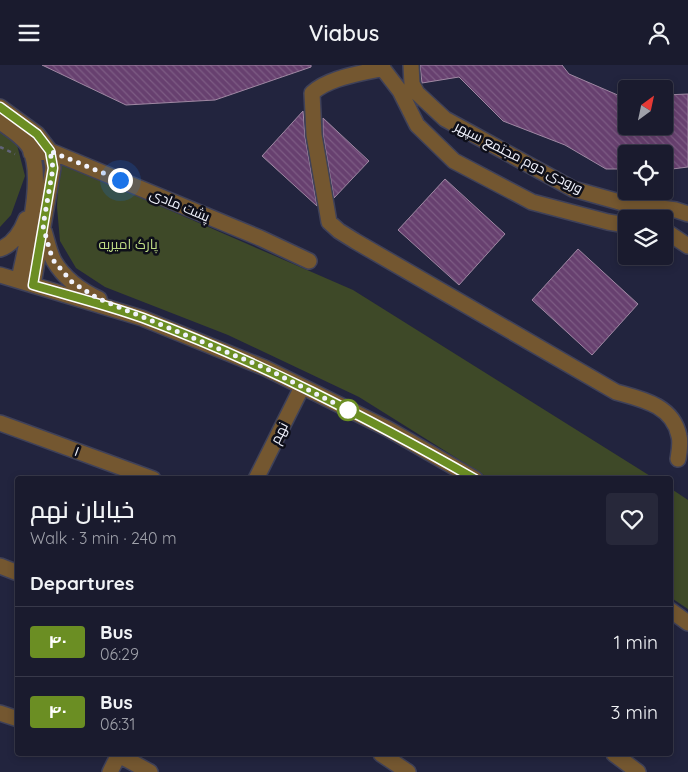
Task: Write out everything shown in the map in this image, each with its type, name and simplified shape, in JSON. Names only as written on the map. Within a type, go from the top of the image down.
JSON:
[{"type":"street","name":"ورودی دوم مجتمع سپهر","points":[[411,65],[412,85],[417,93],[444,119],[573,189],[623,203],[676,210],[688,214]]},
{"type":"street","points":[[618,224],[532,202],[454,161],[417,125],[400,91],[381,67],[330,82],[312,93],[314,135],[329,222],[338,231],[616,392],[650,402],[670,415],[679,435],[678,459],[688,440]]},
{"type":"street","points":[[0,107],[37,134],[50,151],[53,168],[33,285]]},
{"type":"street","points":[[0,122],[12,130],[28,146],[35,163],[35,191],[19,281]]},
{"type":"street","points":[[31,153],[50,151]]},
{"type":"street","name":"پشت مادی","points":[[50,151],[260,238],[309,261]]},
{"type":"street","points":[[0,249],[9,245],[22,230],[35,191]]},
{"type":"street","points":[[43,226],[53,260],[72,282],[97,298],[265,368],[388,429],[470,476]]},
{"type":"street","points":[[673,236],[688,246]]},
{"type":"street","points":[[0,275],[142,318]]},
{"type":"street","name":"نهم","points":[[258,476],[302,387]]},
{"type":"street","name":"۱","points":[[0,423],[145,476]]},
{"type":"street","points":[[0,566],[15,572]]},
{"type":"street","points":[[673,612],[688,623]]},
{"type":"street","points":[[0,713],[15,718]]},
{"type":"street","points":[[110,772],[118,756]]},
{"type":"street","points":[[122,756],[150,772]]},
{"type":"street","points":[[384,756],[408,772]]},
{"type":"street","points":[[617,756],[638,772]]},
{"type":"green space","points":[[0,130],[16,141],[25,176],[11,215],[0,227]]},
{"type":"green space","name":"پارک امیریه","points":[[59,162],[353,290],[650,476],[485,476],[359,397],[228,335],[105,287],[76,268],[60,241],[57,207]]},
{"type":"green space","points":[[673,490],[688,500],[688,609],[673,599]]},
{"type":"building","points":[[42,65],[311,65],[311,67],[215,100],[126,105]]},
{"type":"building","points":[[420,65],[562,65],[569,74],[618,95],[618,135],[673,135],[673,95],[688,94],[688,167],[673,169],[673,145],[618,145],[618,169],[606,169],[565,145],[503,121],[459,77],[422,83]]},
{"type":"building","points":[[303,111],[305,137],[317,206],[262,156]]},
{"type":"building","points":[[323,118],[369,161],[334,198],[323,134]]},
{"type":"building","points":[[445,179],[505,234],[459,285],[398,230]]},
{"type":"building","points":[[578,249],[638,304],[592,355],[532,300]]},
{"type":"bus line","name":"۴۰","points":[[0,107],[37,134],[50,151],[53,168],[33,285],[142,318],[265,368],[388,429],[470,476]]},
{"type":"route","points":[[120,180],[50,151],[53,168],[43,226],[53,260],[72,282],[97,298],[265,368],[348,410]]}]
